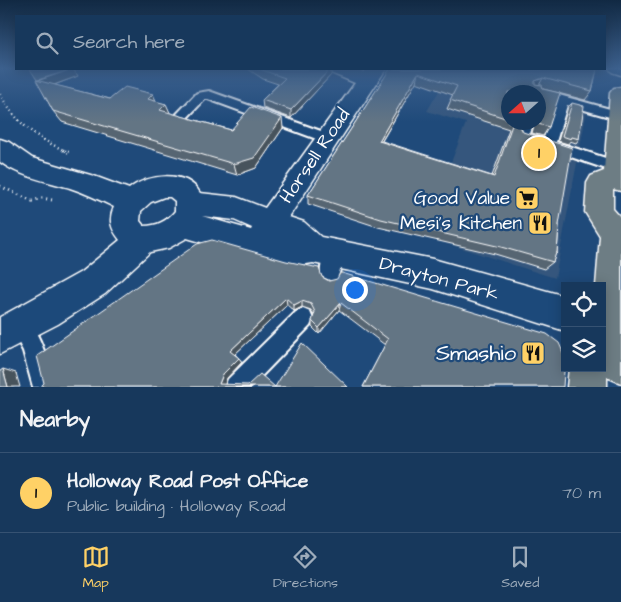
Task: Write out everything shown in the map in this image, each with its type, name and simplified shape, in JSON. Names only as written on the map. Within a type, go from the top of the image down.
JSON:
[{"type":"highway","points":[[606,347],[618,231],[599,212],[600,183],[618,175],[621,93]]},
{"type":"highway","points":[[587,387],[594,372]]},
{"type":"street","name":"Horsell Road","points":[[265,234],[327,138],[364,86]]},
{"type":"street","points":[[0,148],[24,165],[42,173],[70,178],[107,190],[130,202],[124,213],[124,224],[130,234],[143,239],[165,236],[186,214]]},
{"type":"street","name":"Drayton Park","points":[[130,202],[141,194],[162,186],[180,189],[186,194],[186,214],[265,234],[286,253],[433,274],[561,313]]},
{"type":"street","points":[[10,331],[93,283],[143,239]]},
{"type":"lane","points":[[546,94],[620,116]]},
{"type":"lane","points":[[180,118],[201,96],[208,95],[327,138]]},
{"type":"lane","points":[[550,145],[563,99]]},
{"type":"lane","points":[[525,130],[523,136],[550,145],[618,175]]},
{"type":"lane","points":[[236,387],[303,319]]},
{"type":"lane","points":[[10,331],[32,347],[44,387]]},
{"type":"path","points":[[0,94],[10,113],[26,129],[39,139],[72,154]]},
{"type":"path","points":[[0,186],[32,200],[42,198],[58,201]]},
{"type":"shaded area","points":[[442,86],[501,86],[501,130],[546,130],[546,86],[592,86],[555,278],[423,236],[466,123],[427,111]]},
{"type":"building","points":[[39,86],[60,86],[110,99],[125,87],[153,94],[148,99],[166,104],[160,110],[231,130],[251,107],[282,118],[254,158],[234,164],[53,111]]},
{"type":"building","points":[[277,86],[314,86],[291,110],[262,100]]},
{"type":"building","points":[[379,86],[411,86],[379,141],[494,177],[510,130],[522,130],[523,132],[572,148],[559,225],[557,253],[553,262],[501,247],[381,219],[308,195]]},
{"type":"building","points":[[457,86],[501,86],[501,117],[450,100]]},
{"type":"building","points":[[573,86],[593,86],[592,91]]},
{"type":"building","points":[[546,90],[560,93],[549,127],[546,126]]},
{"type":"building","points":[[572,103],[584,106],[579,139],[562,136]]},
{"type":"building","points":[[212,240],[286,261],[319,268],[322,277],[329,281],[337,279],[340,273],[342,273],[547,334],[559,343],[561,348],[561,372],[564,372],[563,387],[363,387],[388,339],[341,303],[319,328],[312,321],[315,312],[311,304],[302,301],[294,305],[286,298],[230,351],[239,358],[223,374],[219,384],[248,385],[260,374],[275,387],[42,387],[44,383],[37,356],[197,244]]},
{"type":"building","points":[[302,343],[348,387],[275,387]]},
{"type":"building","points":[[3,369],[8,387],[0,387],[0,371]]},
{"type":"place","name":"Holloway Road Post Office","points":[[539,153]]},
{"type":"place","name":"Good Value","points":[[527,198]]},
{"type":"place","name":"Mesi's Kitchen","points":[[540,223]]},
{"type":"place","name":"Smashio","points":[[533,353]]}]
